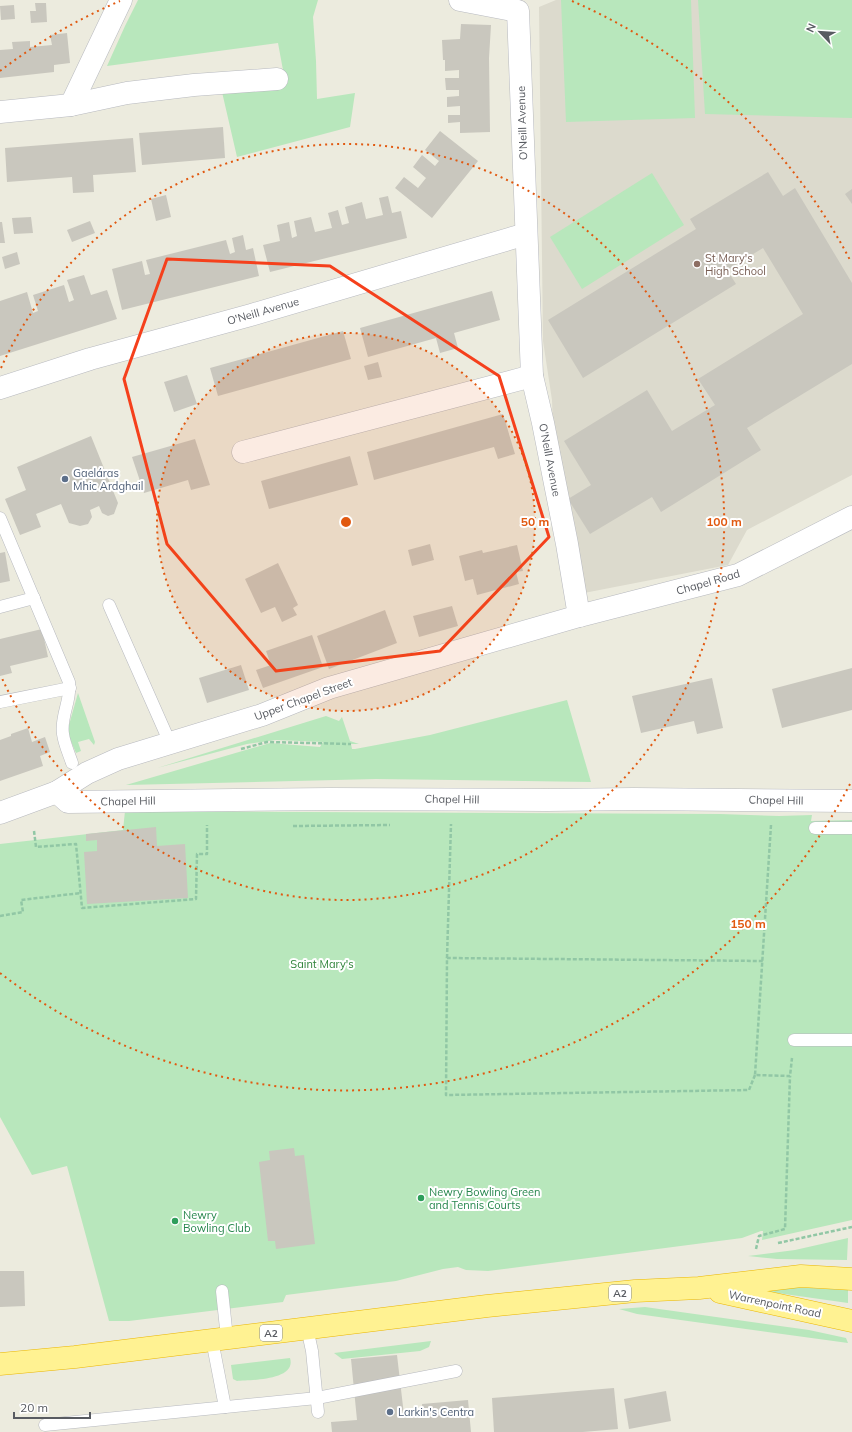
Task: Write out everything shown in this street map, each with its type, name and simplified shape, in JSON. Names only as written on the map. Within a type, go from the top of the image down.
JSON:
[{"type":"highway","name":"Warrenpoint Road","points":[[307,1328],[487,1306],[635,1291],[699,1288],[801,1276],[852,1278]]},
{"type":"highway","name":"Warrenpoint Road","points":[[699,1288],[852,1321]]},
{"type":"highway","name":"A2","points":[[0,1364],[75,1357],[307,1328]]},
{"type":"street","points":[[71,105],[121,0]]},
{"type":"street","points":[[460,0],[521,5]]},
{"type":"street","name":"O'Neill Avenue","points":[[521,5],[526,234],[532,376],[544,423],[579,616]]},
{"type":"street","points":[[0,112],[71,105],[128,93],[194,85],[277,79]]},
{"type":"street","name":"O'Neill Avenue","points":[[0,388],[90,358],[251,315],[526,234]]},
{"type":"street","points":[[243,452],[532,376]]},
{"type":"street","name":"Chapel Road","points":[[579,616],[738,575],[852,517]]},
{"type":"street","name":"Upper Chapel Street","points":[[0,813],[57,792],[87,773],[118,759],[262,715],[329,688],[579,616]]},
{"type":"street","name":"Chapel Hill","points":[[57,792],[68,802],[330,798],[852,801]]},
{"type":"lane","points":[[0,520],[69,682],[70,688],[63,733],[72,763]]},
{"type":"lane","points":[[0,607],[34,598]]},
{"type":"lane","points":[[109,605],[170,743]]},
{"type":"lane","points":[[0,702],[70,688]]},
{"type":"lane","points":[[815,828],[852,828]]},
{"type":"lane","points":[[794,1040],[852,1040]]},
{"type":"lane","points":[[222,1291],[220,1339],[225,1407]]},
{"type":"lane","points":[[307,1328],[312,1351],[318,1412]]},
{"type":"lane","points":[[45,1425],[317,1398],[456,1371]]},
{"type":"path","points":[[237,750],[267,742],[351,744]]},
{"type":"path","points":[[451,824],[447,958],[446,1095],[749,1090],[755,1075],[772,825]]},
{"type":"path","points":[[34,831],[36,848],[76,844],[82,908],[196,899],[197,854],[207,854],[207,825]]},
{"type":"path","points":[[0,916],[23,912],[21,900],[81,893]]},
{"type":"path","points":[[447,958],[763,961]]},
{"type":"path","points":[[756,1249],[759,1236],[785,1229],[790,1076],[794,1040]]},
{"type":"path","points":[[755,1075],[790,1076]]},
{"type":"path","points":[[778,1243],[852,1227]]},
{"type":"highlighted area","points":[[167,259],[330,266],[499,376],[549,537],[440,651],[276,671],[167,544],[124,379]]},
{"type":"shaded area","name":"St Mary's High School","points":[[556,0],[852,0],[852,475],[747,530],[728,565],[584,593],[554,455],[552,400],[543,341],[539,7]]},
{"type":"green space","points":[[138,0],[318,0],[313,17],[317,99],[355,93],[350,127],[237,157],[222,92],[285,81],[278,43],[107,66]]},
{"type":"green space","points":[[561,0],[691,0],[695,118],[566,122]]},
{"type":"green space","points":[[698,0],[852,0],[852,118],[705,114]]},
{"type":"green space","points":[[652,173],[684,225],[582,289],[550,237]]},
{"type":"green space","points":[[78,693],[95,742],[94,745],[89,739],[78,742],[81,751],[76,753],[67,732]]},
{"type":"green space","points":[[567,700],[591,782],[376,779],[126,785],[270,743],[320,747],[323,742],[276,740],[247,744],[157,768],[326,716],[339,721],[342,717],[350,741],[359,744],[351,744],[352,749],[355,749],[430,735]]},
{"type":"green space","name":"Saint Mary's","points":[[125,811],[812,815],[811,821],[852,820],[852,1220],[762,1240],[763,1231],[742,1238],[488,1271],[466,1270],[458,1267],[443,1269],[396,1281],[286,1295],[283,1302],[129,1321],[109,1321],[67,1166],[32,1175],[0,1117],[0,844],[123,830]]},
{"type":"green space","points":[[848,1238],[847,1260],[777,1259],[748,1256],[795,1250]]},
{"type":"green space","points":[[774,1286],[848,1290],[848,1303],[763,1291]]},
{"type":"green space","points":[[645,1307],[809,1330],[846,1338],[848,1343],[637,1314],[619,1309]]},
{"type":"green space","points":[[431,1341],[429,1347],[420,1351],[342,1359],[334,1353]]},
{"type":"green space","points":[[290,1358],[290,1366],[286,1371],[271,1378],[237,1381],[233,1379],[231,1365]]},
{"type":"building","points":[[35,3],[46,3],[47,22],[31,23],[30,11],[36,11]]},
{"type":"building","points":[[14,5],[15,19],[1,20],[0,6]]},
{"type":"building","points":[[461,24],[491,25],[489,58],[490,132],[460,133],[460,122],[448,123],[448,115],[460,115],[460,106],[447,107],[447,97],[459,96],[459,90],[446,90],[445,78],[459,78],[459,70],[445,71],[442,40],[460,39]]},
{"type":"building","points":[[67,33],[70,63],[54,65],[54,72],[0,78],[0,50],[13,49],[12,42],[30,41],[30,47],[52,45],[50,35]]},
{"type":"building","points":[[223,127],[225,158],[142,165],[139,133]]},
{"type":"building","points":[[440,131],[478,161],[432,218],[395,188],[404,177],[418,188],[426,178],[413,167],[422,155],[435,166],[439,161],[425,150]]},
{"type":"building","points":[[133,138],[136,172],[93,175],[94,192],[73,193],[72,177],[7,182],[5,148]]},
{"type":"building","points":[[768,172],[783,196],[795,188],[852,283],[852,364],[747,428],[761,450],[661,512],[652,497],[590,534],[568,499],[591,485],[564,441],[647,390],[672,431],[715,405],[698,379],[803,314],[763,248],[727,270],[736,284],[583,378],[548,320],[696,229],[690,219]]},
{"type":"building","points":[[852,189],[852,204],[845,194]]},
{"type":"building","points":[[166,195],[171,217],[156,221],[151,199]]},
{"type":"building","points":[[388,196],[392,213],[401,211],[407,238],[270,272],[263,245],[280,241],[277,225],[289,222],[292,238],[297,236],[294,221],[311,217],[315,232],[332,228],[328,213],[338,210],[342,225],[349,223],[345,207],[362,202],[366,219],[383,215],[379,198]]},
{"type":"building","points":[[31,217],[33,233],[14,234],[12,218]]},
{"type":"building","points":[[90,221],[95,233],[72,242],[67,230]]},
{"type":"building","points":[[0,222],[2,222],[5,243],[0,243]]},
{"type":"building","points":[[243,235],[246,250],[253,248],[259,276],[122,310],[112,269],[142,261],[145,275],[150,274],[146,260],[226,240],[230,254],[235,252],[232,238]]},
{"type":"building","points":[[17,252],[20,264],[5,269],[2,257]]},
{"type":"building","points":[[84,275],[91,295],[107,290],[117,319],[0,356],[0,301],[27,292],[33,313],[38,311],[33,295],[64,285],[69,302],[74,300],[67,280]]},
{"type":"building","points":[[492,291],[500,320],[454,333],[458,348],[440,353],[436,338],[368,357],[360,328]]},
{"type":"building","points":[[343,331],[351,359],[218,396],[210,368]]},
{"type":"building","points":[[378,362],[382,377],[368,380],[364,366]]},
{"type":"building","points":[[187,375],[197,404],[174,412],[164,382]]},
{"type":"building","points":[[503,414],[515,454],[498,459],[494,447],[374,480],[367,452]]},
{"type":"building","name":"Gaeláras Mhic Ardghail","points":[[91,436],[118,503],[114,514],[108,516],[102,513],[99,506],[90,510],[92,517],[88,524],[80,526],[69,523],[61,504],[36,514],[41,527],[20,535],[5,499],[26,490],[17,467]]},
{"type":"building","points":[[195,439],[210,485],[191,490],[188,480],[144,493],[132,457]]},
{"type":"building","points":[[350,456],[358,485],[269,509],[261,481]]},
{"type":"building","points":[[430,544],[434,560],[412,566],[408,550]]},
{"type":"building","points":[[517,545],[523,571],[516,572],[519,584],[477,595],[473,579],[465,581],[459,556],[482,550],[483,553]]},
{"type":"building","points":[[5,552],[10,581],[0,583],[0,553]]},
{"type":"building","points":[[278,563],[298,605],[293,608],[297,615],[282,622],[275,607],[261,613],[245,579]]},
{"type":"building","points":[[452,606],[458,626],[419,637],[413,616]]},
{"type":"building","points":[[385,610],[397,643],[329,669],[317,636]]},
{"type":"building","points":[[42,629],[48,657],[10,666],[12,673],[0,676],[0,639]]},
{"type":"building","points":[[312,635],[323,667],[263,688],[256,670],[271,665],[266,651]]},
{"type":"building","points":[[241,665],[249,690],[207,703],[199,678]]},
{"type":"building","points":[[852,668],[852,710],[782,728],[772,689]]},
{"type":"building","points":[[712,678],[723,728],[697,734],[694,721],[641,733],[632,696]]},
{"type":"building","points":[[28,728],[32,742],[45,737],[50,752],[40,756],[43,766],[0,781],[0,740]]},
{"type":"building","points":[[156,827],[157,846],[185,844],[188,898],[87,904],[84,852],[97,851],[97,840],[86,841],[86,834]]},
{"type":"building","name":"Newry Bowling Club","points":[[294,1148],[295,1156],[304,1155],[315,1244],[276,1249],[275,1241],[268,1241],[259,1162],[270,1160],[269,1151]]},
{"type":"building","points":[[0,1271],[24,1271],[25,1306],[0,1307]]},
{"type":"building","points":[[397,1355],[404,1415],[423,1413],[422,1404],[468,1400],[471,1432],[332,1432],[331,1422],[357,1420],[351,1359]]},
{"type":"building","points":[[614,1388],[618,1429],[583,1432],[494,1432],[492,1398]]},
{"type":"building","points":[[666,1391],[671,1421],[629,1429],[624,1399]]},
{"type":"place","name":"St Mary's High School","points":[[697,264]]},
{"type":"place","name":"Gaeláras Mhic Ardghail","points":[[65,479]]},
{"type":"place","name":"Newry Bowling Green and Tennis Courts","points":[[421,1198]]},
{"type":"place","name":"Newry Bowling Club","points":[[175,1221]]},
{"type":"place","name":"Larkin's Centra","points":[[390,1412]]}]
